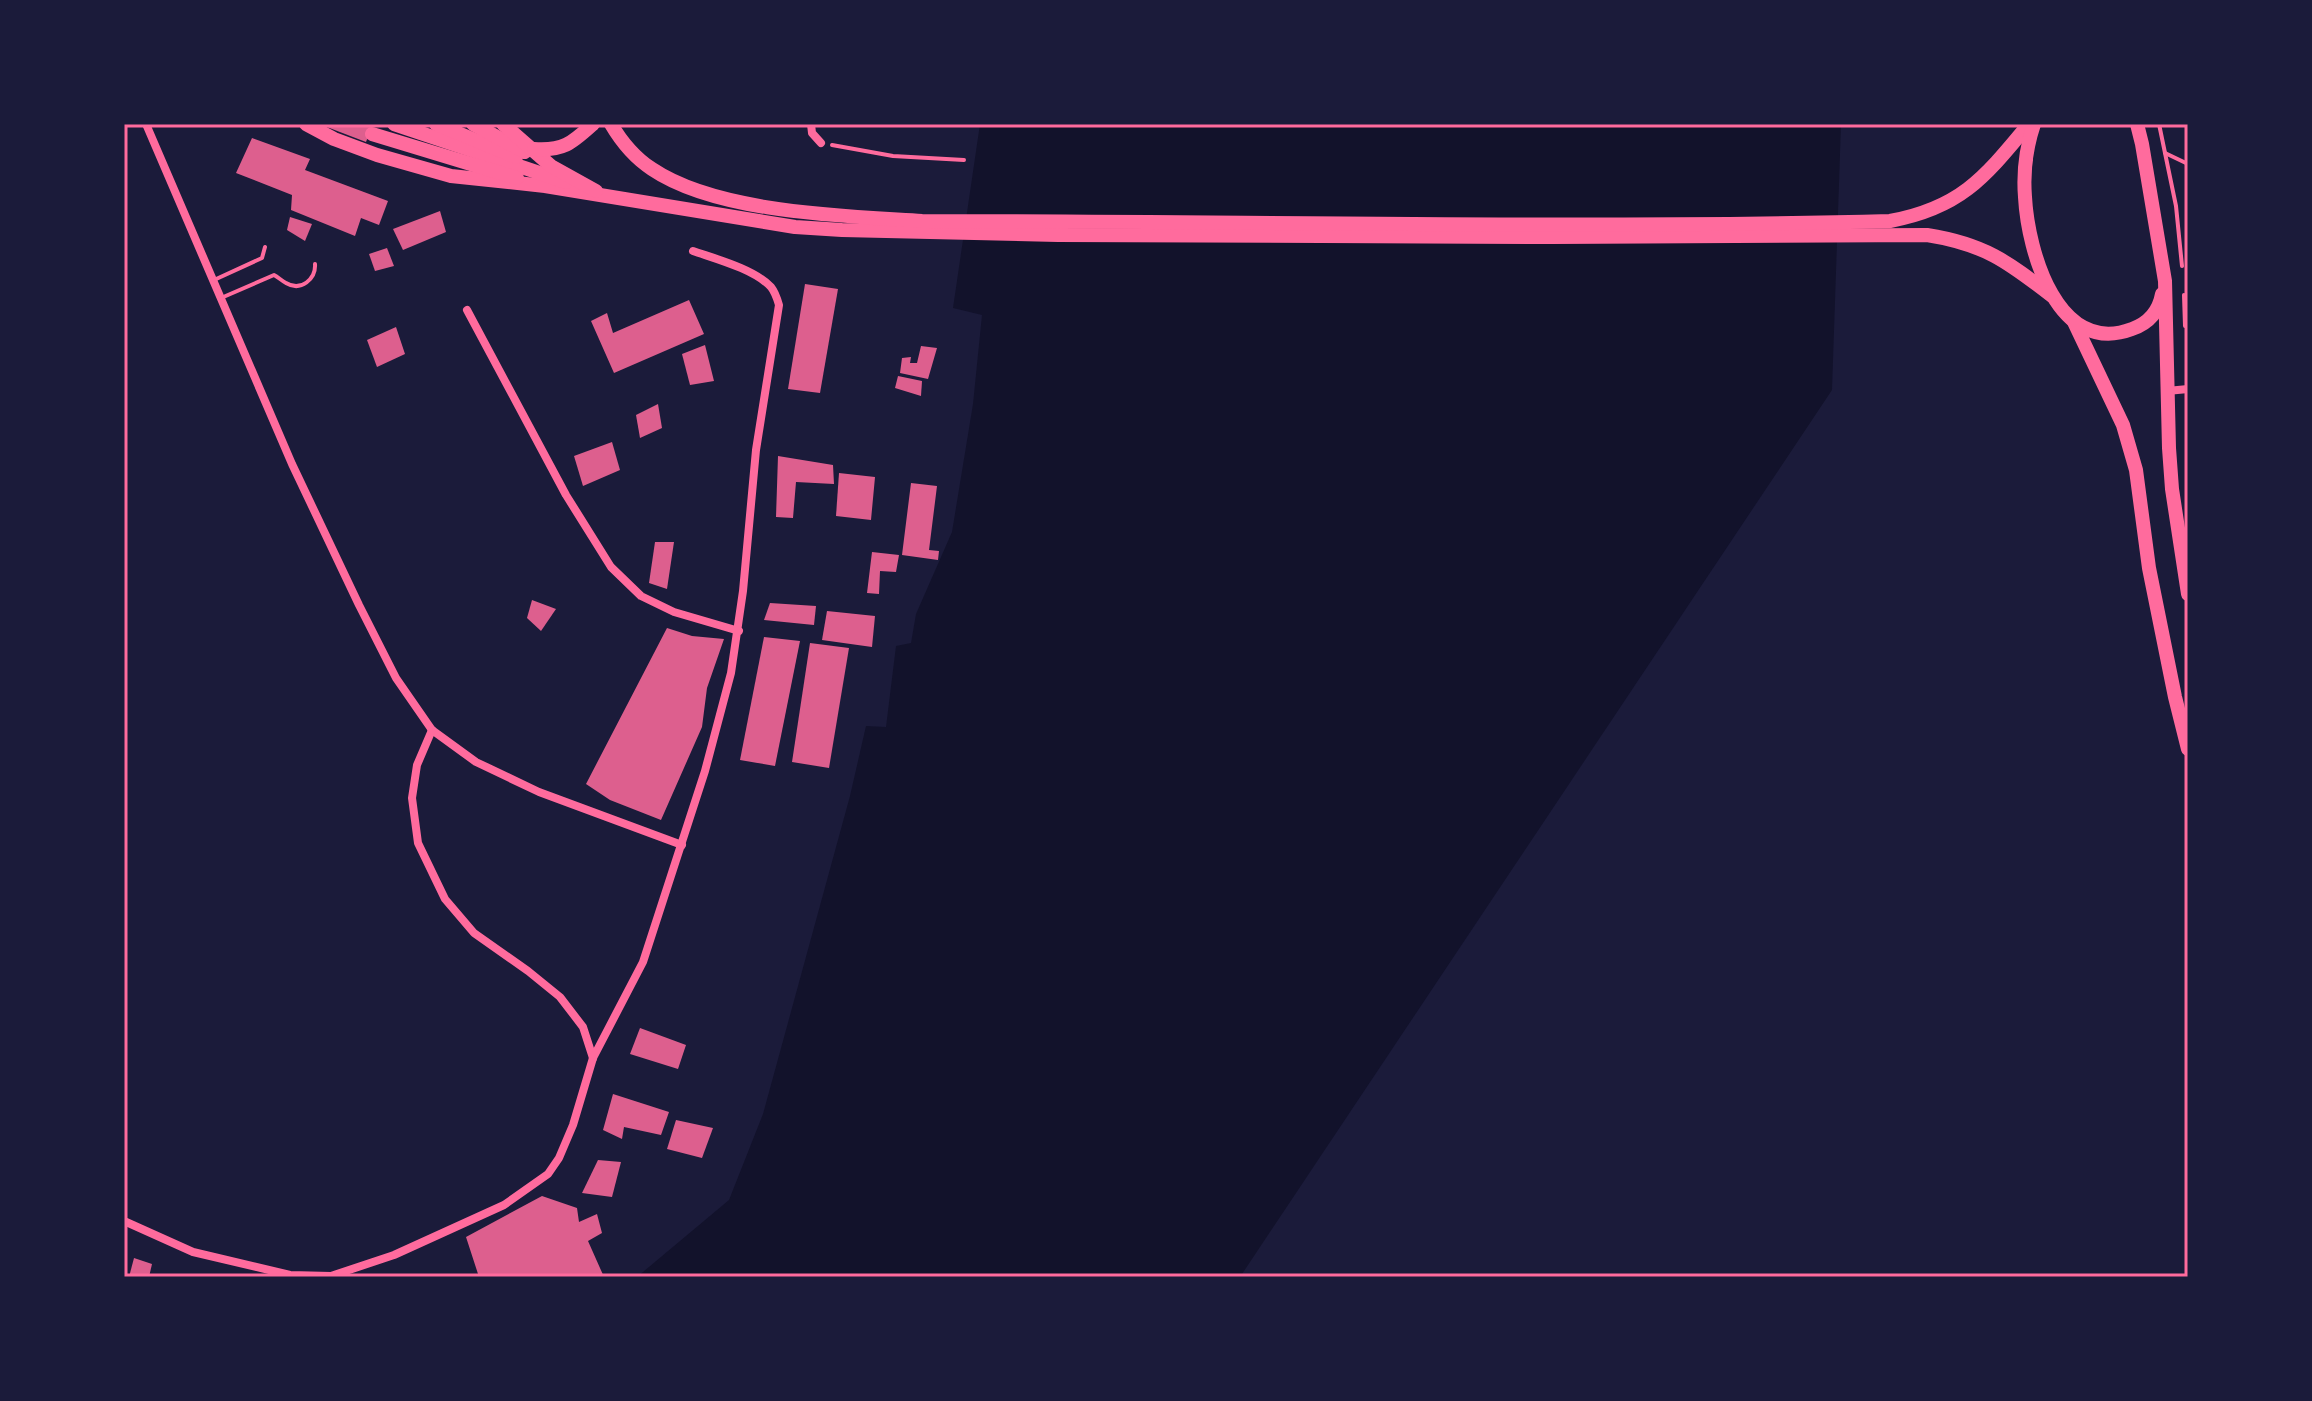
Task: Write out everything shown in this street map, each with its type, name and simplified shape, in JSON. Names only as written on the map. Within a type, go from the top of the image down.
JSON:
[{"type":"main road","points":[[306,124],[334,139],[377,155],[451,176],[545,186],[795,227],[923,226]]},
{"type":"main road","points":[[394,124],[604,196]]},
{"type":"main road","points":[[436,124],[604,196]]},
{"type":"main road","points":[[473,124],[604,196]]},
{"type":"main road","points":[[503,124],[551,166]]},
{"type":"main road","points":[[534,149],[550,150],[570,144],[593,124]]},
{"type":"main road","points":[[611,124],[623,143],[651,169],[696,190],[779,209],[923,226],[1058,235],[1466,237],[1889,228],[1958,240],[1988,251],[2052,296],[2074,322],[2123,425],[2136,470],[2154,596],[2188,749]]},
{"type":"main road","points":[[1889,228],[1909,217],[1945,205],[1974,187],[2031,124]]},
{"type":"main road","points":[[2031,124],[2027,143],[2025,199],[2033,246],[2052,296]]},
{"type":"main road","points":[[2137,124],[2165,281],[2172,489],[2188,594]]},
{"type":"main road","points":[[372,134],[545,186]]},
{"type":"main road","points":[[2074,322],[2090,331],[2108,334],[2142,326],[2153,316],[2160,303],[2165,281]]},
{"type":"street","points":[[146,124],[292,464],[396,678],[432,730],[476,762],[539,792],[682,845]]},
{"type":"street","points":[[811,124],[812,133],[821,143]]},
{"type":"street","points":[[124,1221],[193,1252],[290,1275],[331,1276],[394,1255],[504,1205],[548,1174],[559,1158],[573,1125],[593,1058],[643,962],[682,845],[731,673],[739,631],[756,450],[779,305],[774,290],[766,282],[693,251]]},
{"type":"street","points":[[467,310],[566,495],[611,567],[641,596],[674,612],[739,631]]},
{"type":"street","points":[[2167,391],[2188,389]]},
{"type":"street","points":[[432,730],[417,765],[412,798],[418,843],[445,899],[474,933],[560,997],[583,1027],[593,1058]]},
{"type":"lane","points":[[213,280],[262,258],[265,247]]},
{"type":"lane","points":[[221,298],[274,275],[286,284],[303,285],[312,279],[315,264]]},
{"type":"path","points":[[821,143],[893,156],[964,160]]},
{"type":"path","points":[[2165,153],[2188,164]]},
{"type":"shaded area","points":[[980,124],[1841,124],[1832,390],[1240,1277],[637,1277],[729,1200],[763,1114],[850,796],[866,726],[886,727],[896,646],[911,643],[916,614],[952,532],[973,404],[982,315],[953,308]]},
{"type":"building","points":[[319,124],[373,124],[366,142]]},
{"type":"building","points":[[252,138],[310,159],[305,170],[388,201],[379,225],[361,218],[355,236],[291,210],[292,195],[236,173]]},
{"type":"building","points":[[440,211],[446,232],[403,250],[393,229]]},
{"type":"building","points":[[290,217],[312,224],[305,241],[287,230]]},
{"type":"building","points":[[387,248],[394,266],[375,271],[369,254]]},
{"type":"building","points":[[805,284],[838,289],[820,393],[788,389]]},
{"type":"building","points":[[689,300],[704,334],[614,373],[591,321],[607,313],[613,333]]},
{"type":"building","points":[[396,327],[405,354],[377,367],[367,340]]},
{"type":"building","points":[[705,345],[714,381],[690,385],[682,354]]},
{"type":"building","points":[[921,346],[937,348],[928,379],[900,373],[902,358],[911,357],[910,363],[917,363]]},
{"type":"building","points":[[898,376],[922,381],[921,396],[895,388]]},
{"type":"building","points":[[658,404],[662,428],[640,438],[636,415]]},
{"type":"building","points":[[612,442],[620,470],[583,486],[574,456]]},
{"type":"building","points":[[778,456],[833,465],[834,484],[796,482],[793,518],[776,517]]},
{"type":"building","points":[[839,473],[875,477],[871,520],[836,516]]},
{"type":"building","points":[[911,483],[937,486],[929,550],[939,551],[938,560],[902,555]]},
{"type":"building","points":[[655,542],[674,542],[667,589],[649,583]]},
{"type":"building","points":[[872,552],[899,555],[896,572],[880,571],[879,594],[867,593]]},
{"type":"building","points":[[532,600],[556,609],[541,631],[527,618]]},
{"type":"building","points":[[770,603],[816,606],[814,625],[764,620]]},
{"type":"building","points":[[827,611],[875,616],[872,647],[822,640]]},
{"type":"building","points":[[667,628],[692,636],[724,639],[707,688],[702,727],[661,820],[610,800],[586,784]]},
{"type":"building","points":[[764,637],[800,641],[775,766],[740,760]]},
{"type":"building","points":[[810,643],[849,648],[829,768],[792,762]]},
{"type":"building","points":[[640,1028],[686,1045],[678,1069],[630,1054]]},
{"type":"building","points":[[613,1094],[669,1112],[661,1135],[624,1127],[622,1139],[603,1130]]},
{"type":"building","points":[[676,1120],[713,1128],[702,1158],[667,1149]]},
{"type":"building","points":[[598,1160],[621,1162],[612,1197],[582,1193]]},
{"type":"building","points":[[542,1196],[577,1208],[579,1222],[597,1214],[602,1233],[588,1241],[604,1277],[479,1277],[466,1237]]},
{"type":"building","points":[[134,1258],[152,1264],[149,1277],[129,1277]]}]
